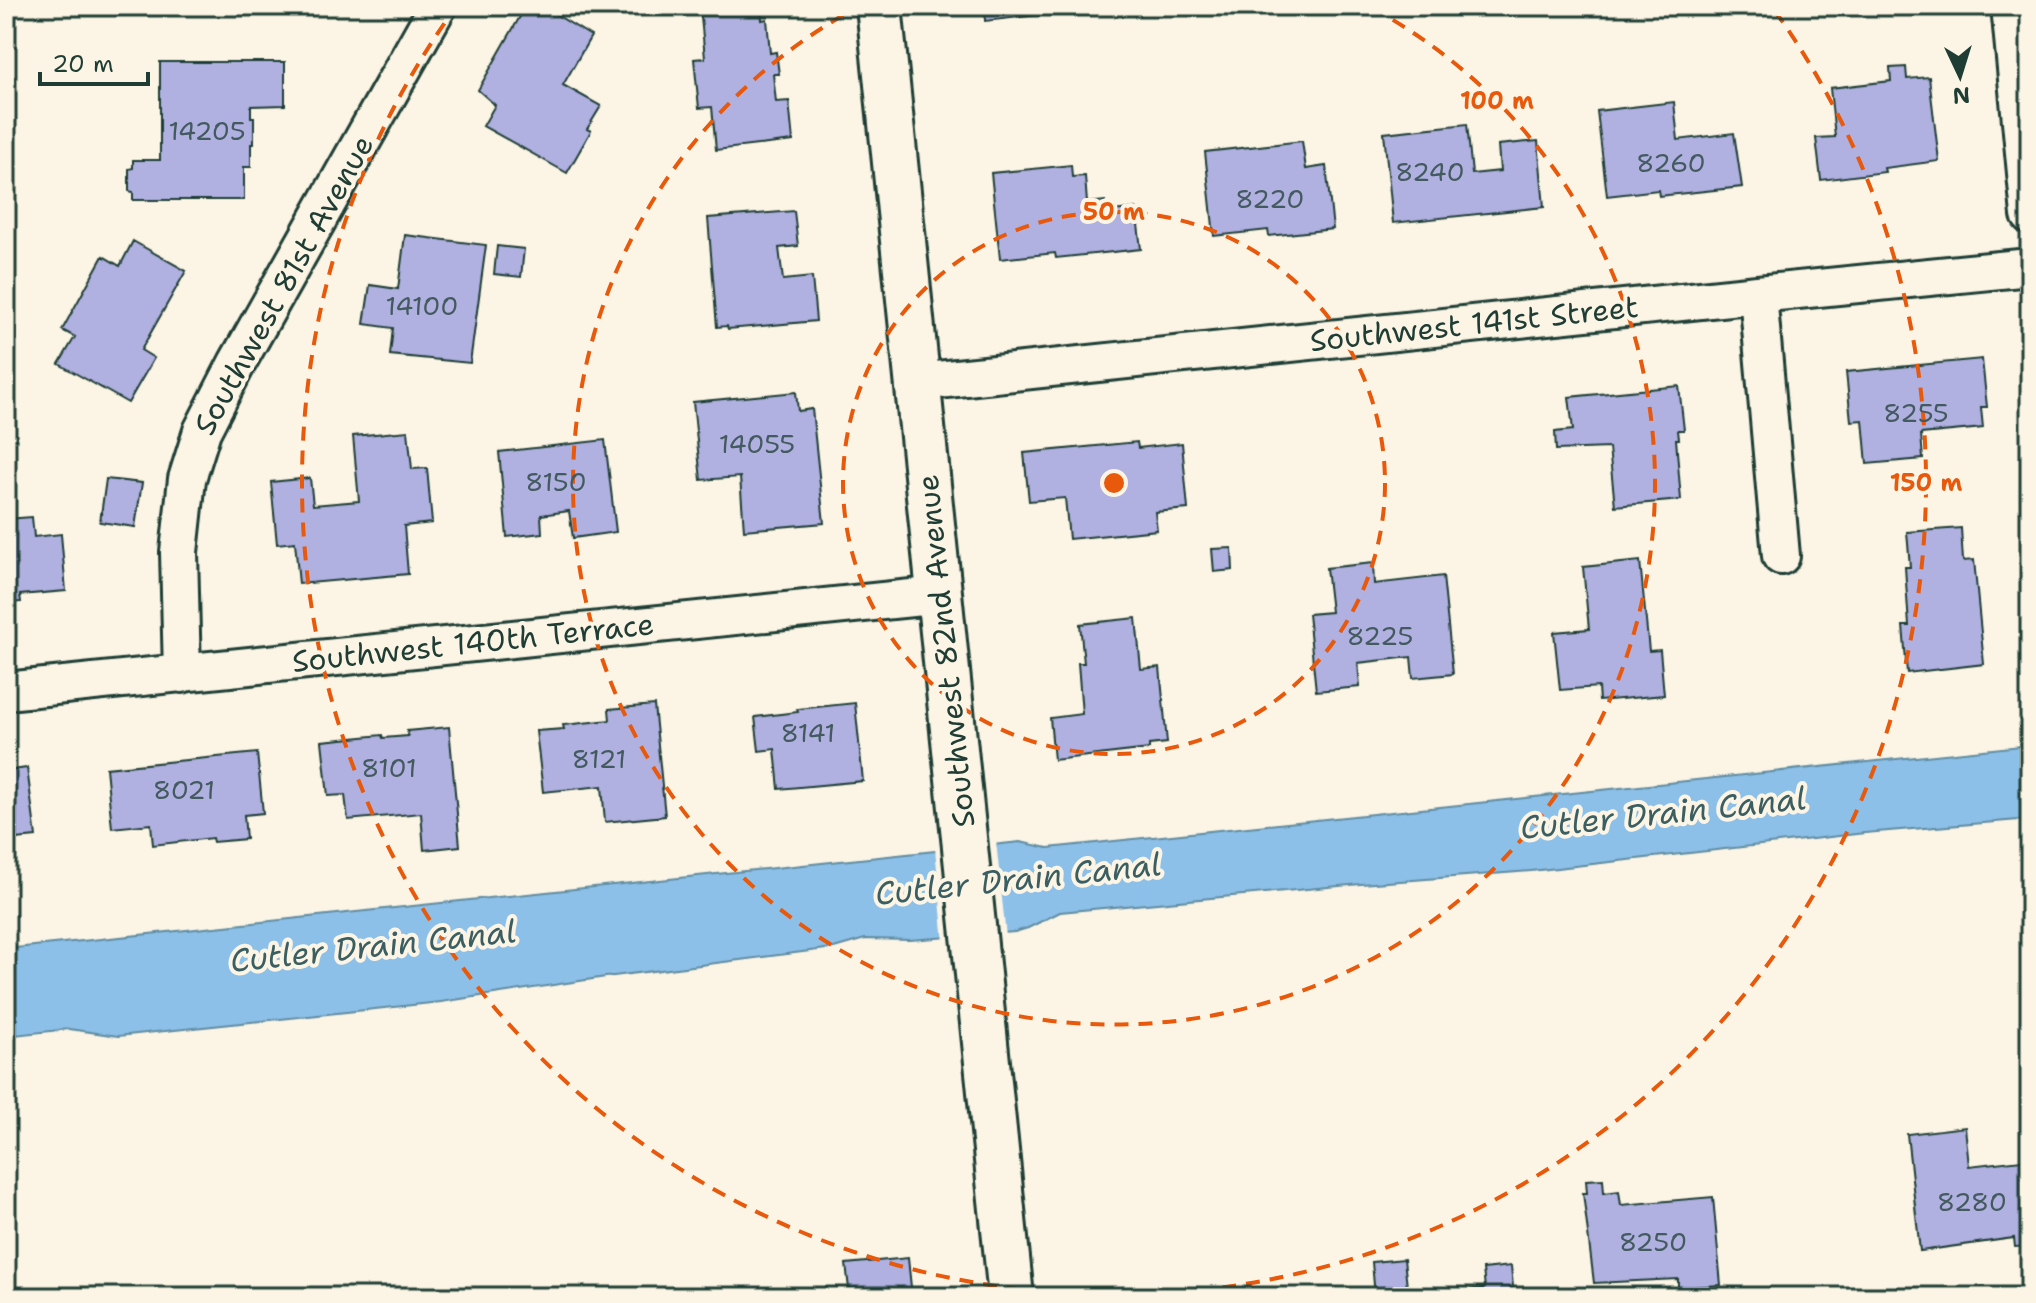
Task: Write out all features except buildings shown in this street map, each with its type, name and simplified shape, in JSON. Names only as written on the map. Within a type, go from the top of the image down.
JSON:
[{"type":"street","name":"Southwest 81st Avenue","points":[[182,674],[178,589],[181,516],[187,479],[202,431],[237,363],[438,6]]},
{"type":"street","name":"Southwest 82nd Avenue","points":[[879,6],[1011,1297]]},
{"type":"street","points":[[2010,6],[2030,215]]},
{"type":"street","name":"Southwest 141st Street","points":[[918,382],[2030,267]]},
{"type":"street","points":[[1758,294],[1781,556]]},
{"type":"street","name":"Southwest 140th Terrace","points":[[6,691],[941,595]]},
{"type":"water","name":"Cutler Drain Canal","points":[[2030,745],[2030,819],[1865,833],[1531,871],[1060,912],[1015,932],[910,940],[865,939],[834,948],[441,1002],[118,1036],[69,1029],[6,1036],[6,949],[1020,842],[1048,848]]},
{"type":"pier","points":[[996,841],[1006,937],[944,942],[935,848]]}]
